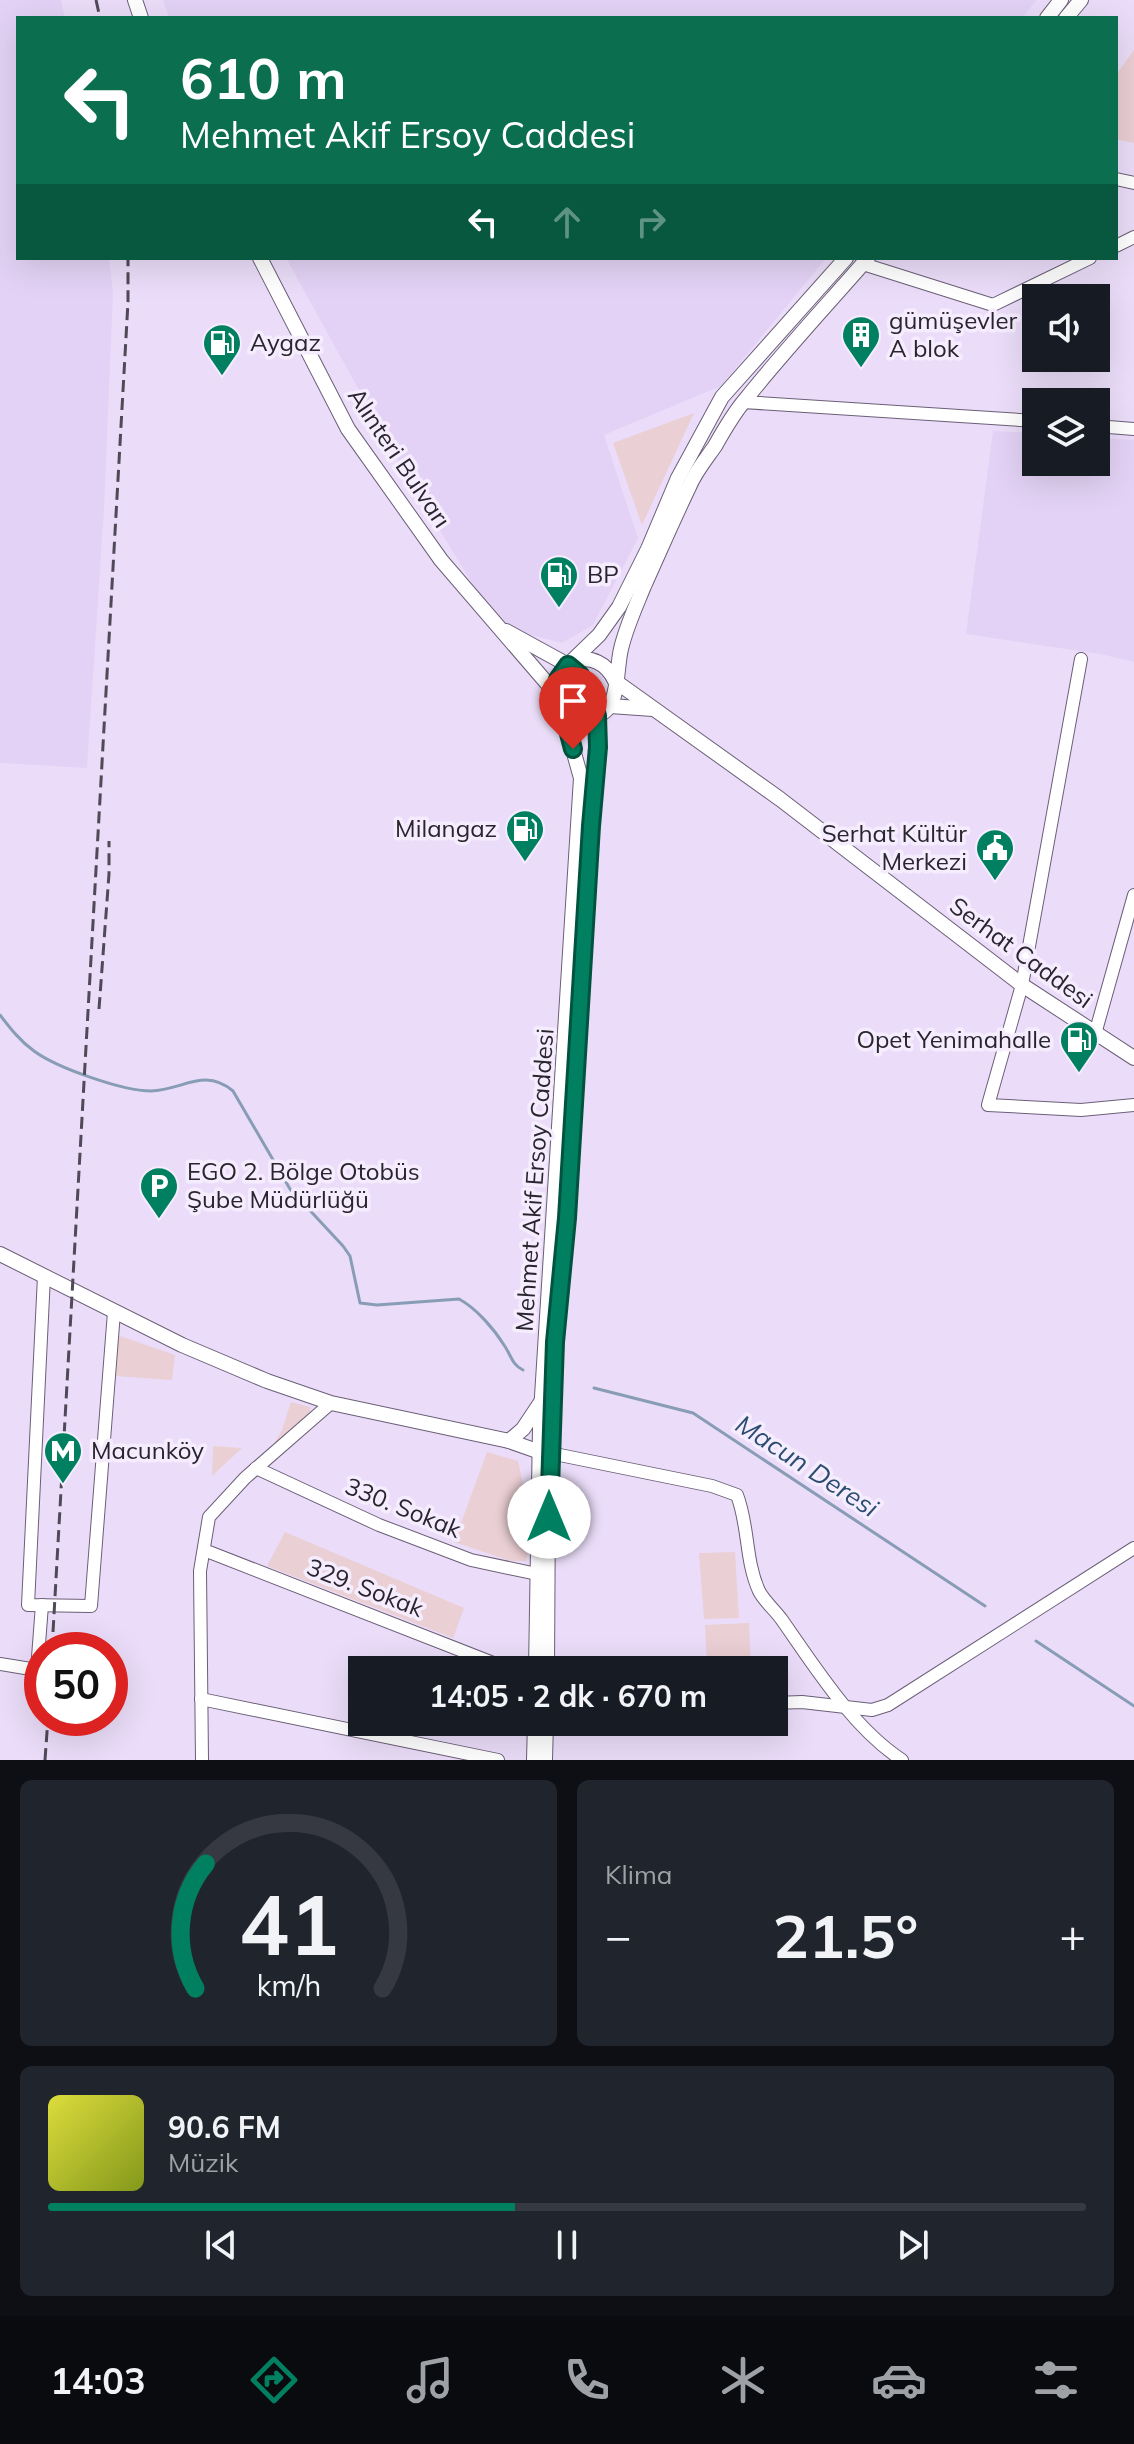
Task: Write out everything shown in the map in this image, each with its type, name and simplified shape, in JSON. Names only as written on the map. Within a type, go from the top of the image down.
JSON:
[{"type":"main road","points":[[1049,16],[1061,0]]},
{"type":"main road","points":[[1068,16],[1081,0]]},
{"type":"main road","name":"Alınteri Bulvarı","points":[[261,260],[348,429],[441,560],[558,696]]},
{"type":"main road","points":[[615,681],[629,604],[648,549],[678,478],[722,397],[844,260]]},
{"type":"main road","points":[[654,709],[610,706],[589,718],[573,715],[558,696],[558,679],[629,604],[691,482],[743,402],[862,260]]},
{"type":"main road","points":[[722,397],[743,402]]},
{"type":"main road","name":"Alınteri Bulvarı","points":[[499,627],[568,665]]},
{"type":"main road","name":"Serhat Caddesi","points":[[568,665],[577,660],[596,660],[605,665],[615,681],[780,799],[1022,985],[1134,1058]]},
{"type":"main road","name":"Mehmet Akif Ersoy Caddesi","points":[[536,1656],[537,1574],[546,1431],[567,1218],[598,747],[597,716],[591,693],[580,675],[568,665]]},
{"type":"main road","name":"Mehmet Akif Ersoy Caddesi","points":[[598,747],[614,698],[615,681]]},
{"type":"main road","name":"Mehmet Akif Ersoy Caddesi","points":[[546,1431],[542,1401],[581,778],[558,696]]},
{"type":"main road","points":[[0,1254],[222,1363],[331,1403],[509,1441],[545,1453]]},
{"type":"main road","points":[[509,1441],[523,1429],[542,1401]]},
{"type":"main road","points":[[523,1429],[546,1431]]},
{"type":"main road","name":"Mehmet Akif Ersoy Caddesi","points":[[545,1453],[547,1656]]},
{"type":"main road","points":[[534,1760],[535,1736]]},
{"type":"main road","points":[[545,1760],[546,1736]]},
{"type":"street","points":[[862,260],[993,305],[1086,260]]},
{"type":"street","points":[[743,402],[1022,420]]},
{"type":"street","points":[[1110,427],[1134,429]]},
{"type":"street","points":[[1081,659],[1022,985],[988,1105],[1081,1110],[1134,1105]]},
{"type":"street","points":[[1095,1034],[1134,895]]},
{"type":"street","points":[[44,1276],[28,1605],[91,1606],[114,1312]]},
{"type":"street","points":[[202,1760],[200,1571],[209,1517],[256,1468],[331,1403]]},
{"type":"street","points":[[545,1453],[712,1486],[737,1495],[744,1514],[748,1556],[760,1593],[867,1731],[902,1760]]},
{"type":"street","name":"330. Sokak","points":[[256,1468],[379,1525],[471,1560],[537,1574]]},
{"type":"street","points":[[788,1702],[872,1710],[888,1705],[1134,1548]]},
{"type":"street","name":"329. Sokak","points":[[204,1550],[475,1656]]},
{"type":"street","points":[[0,1664],[37,1670],[42,1605]]},
{"type":"street","points":[[201,1699],[498,1760]]},
{"type":"shaded area","points":[[0,0],[61,0],[65,16],[16,16],[16,260],[109,260],[113,293],[104,509],[87,768],[0,763]]},
{"type":"shaded area","points":[[163,0],[1037,0],[1024,16],[168,16]]},
{"type":"shaded area","points":[[1134,50],[1134,143],[1118,139],[1118,72]]},
{"type":"shaded area","points":[[287,260],[824,260],[721,386],[604,435],[638,538],[593,625],[562,643],[499,627],[406,475]]},
{"type":"shaded area","points":[[694,413],[642,525],[613,443]]},
{"type":"shaded area","points":[[993,431],[1022,432],[1022,476],[1110,476],[1110,439],[1134,440],[1134,662],[966,634]]},
{"type":"shaded area","points":[[120,1336],[175,1355],[172,1380],[115,1376]]},
{"type":"shaded area","points":[[291,1402],[310,1407],[311,1413],[272,1447],[282,1430]]},
{"type":"shaded area","points":[[213,1446],[242,1448],[212,1476]]},
{"type":"shaded area","points":[[487,1452],[518,1461],[530,1536],[526,1561],[511,1561],[454,1542]]},
{"type":"shaded area","points":[[285,1532],[464,1608],[453,1638],[267,1566]]},
{"type":"shaded area","points":[[735,1552],[739,1618],[704,1619],[699,1553]]},
{"type":"shaded area","points":[[749,1623],[750,1656],[706,1656],[705,1625]]},
{"type":"waterway","name":"Macun Deresi","points":[[0,1015],[20,1039],[44,1058],[91,1077],[139,1090],[163,1090],[203,1080],[222,1084],[233,1091],[290,1189],[350,1256],[360,1303],[377,1305],[459,1299],[484,1319],[514,1363],[523,1370]]},
{"type":"waterway","name":"Macun Deresi","points":[[594,1388],[693,1413],[985,1606]]},
{"type":"waterway","name":"Macun Deresi","points":[[1036,1641],[1134,1706]]},
{"type":"railway","points":[[96,0],[100,16]]},
{"type":"railway","points":[[53,1632],[128,260]]},
{"type":"railway","points":[[99,1009],[109,841]]},
{"type":"railway","points":[[45,1760],[47,1736]]},
{"type":"place","name":"gümüşevler A blok","points":[[861,369]]},
{"type":"place","name":"Aygaz","points":[[222,377]]},
{"type":"place","name":"BP","points":[[559,609]]},
{"type":"place","name":"Milangaz","points":[[525,863]]},
{"type":"place","name":"Serhat Kültür Merkezi","points":[[995,882]]},
{"type":"place","name":"Opet Yenimahalle","points":[[1079,1074]]},
{"type":"place","name":"EGO 2. Bölge Otobüs Şube Müdürlüğü","points":[[159,1220]]},
{"type":"place","name":"Macunköy","points":[[63,1485]]},
{"type":"route","points":[[549,1517],[555,1342],[567,1218],[598,747],[597,716],[591,693],[580,675],[568,665],[558,679],[557,688],[573,749]]}]
